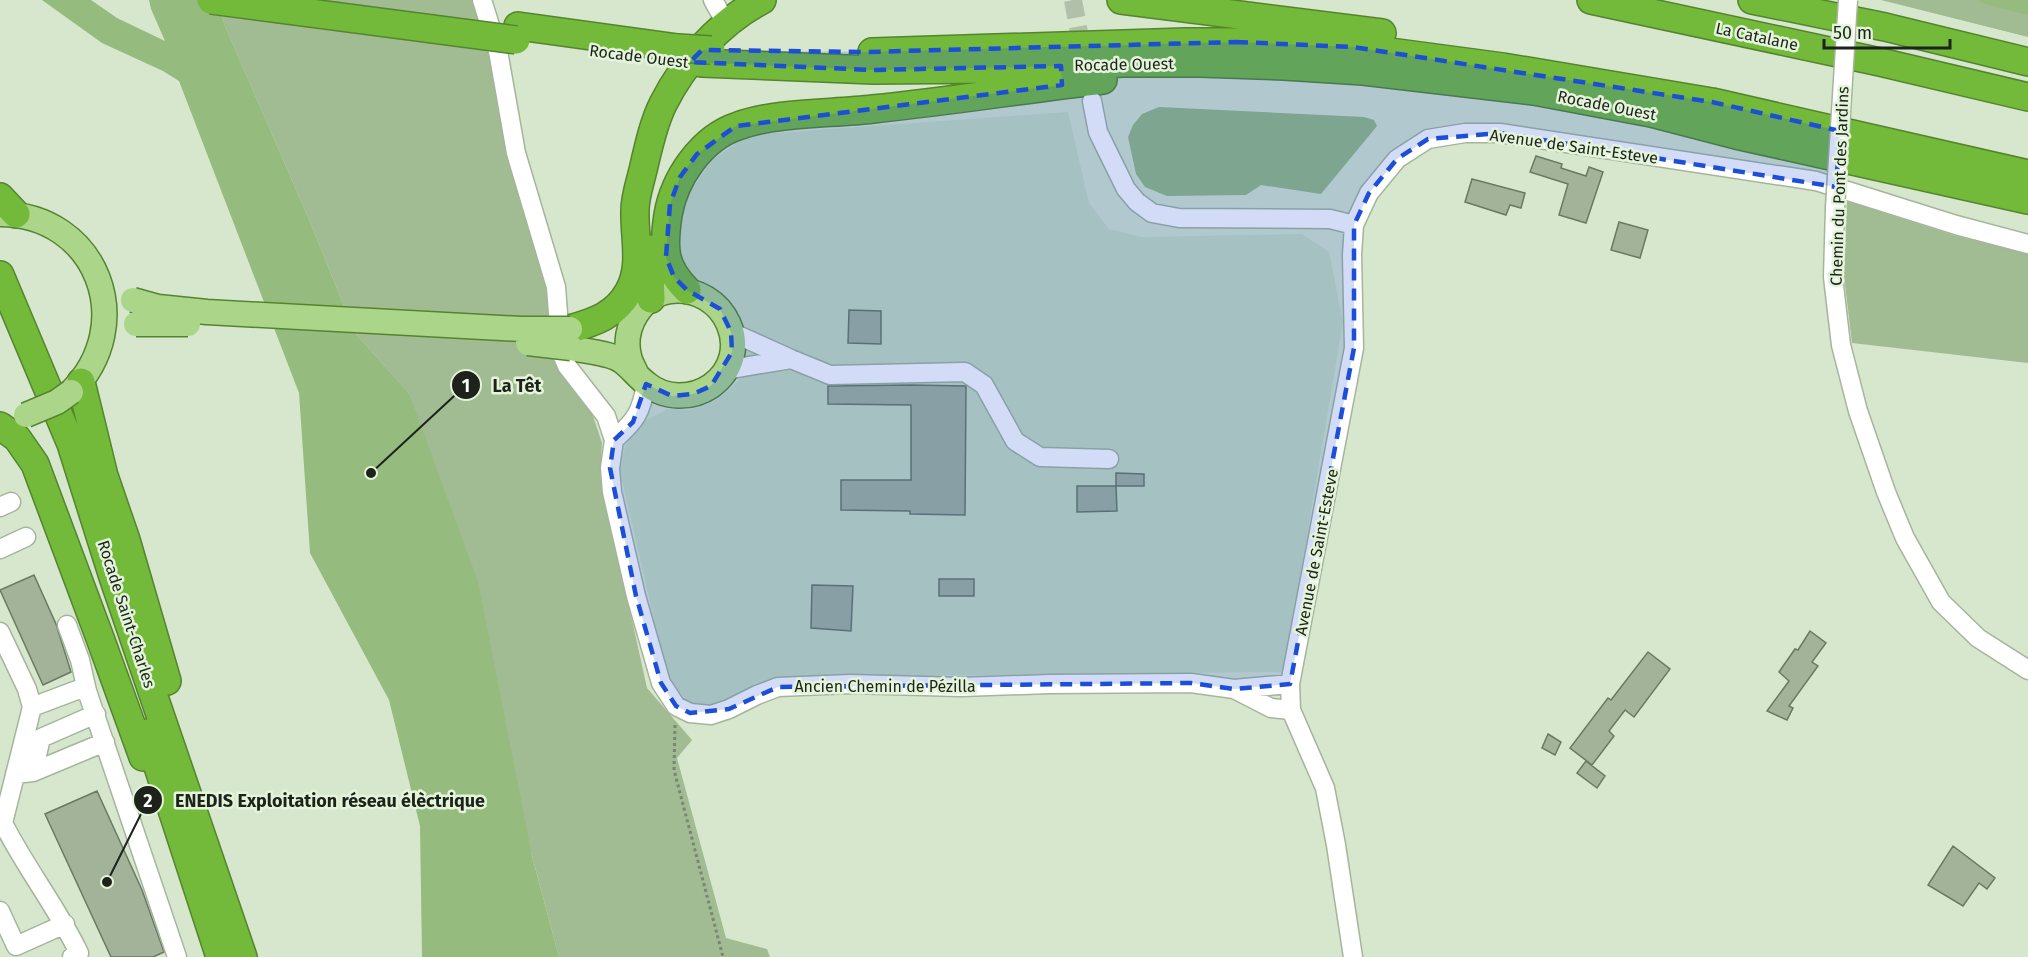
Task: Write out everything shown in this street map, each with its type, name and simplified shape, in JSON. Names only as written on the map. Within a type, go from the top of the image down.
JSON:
[{"type":"highway","name":"Rocade Ouest","points":[[211,0],[517,33]]},
{"type":"highway","name":"Rocade Ouest","points":[[311,0],[674,55],[873,70],[1200,63],[1295,66],[1364,72],[1534,92],[1651,112],[1736,135],[2028,200]]},
{"type":"highway","points":[[571,339],[615,310],[630,290],[638,263],[635,208],[648,149],[662,105],[720,11],[744,9],[762,0]]},
{"type":"highway","points":[[1121,0],[1275,18],[1411,38],[1521,59],[1712,102]]},
{"type":"highway","name":"La Catalane","points":[[1591,0],[1880,62],[2028,97]]},
{"type":"highway","name":"La Catalane","points":[[1752,0],[1885,27],[2028,62]]},
{"type":"highway","name":"Rocade Ouest","points":[[706,56],[1216,42],[1353,48],[1503,67],[1712,102],[2028,174]]},
{"type":"highway","points":[[687,290],[674,278],[666,257],[666,231],[670,204],[680,177],[697,154],[720,135],[736,126],[766,119],[873,109],[1148,74],[1250,74],[1383,82],[1536,103],[1736,135]]},
{"type":"highway","points":[[646,303],[650,257],[643,210],[643,182],[648,149]]},
{"type":"highway","name":"Rocade Saint-Charles","points":[[0,275],[72,444],[117,588],[244,957]]},
{"type":"highway","name":"Rocade Saint-Charles","points":[[0,318],[56,450],[219,957]]},
{"type":"highway","points":[[76,387],[130,552],[244,957]]},
{"type":"highway","points":[[0,426],[17,438],[35,464],[219,957]]},
{"type":"main road","points":[[0,417],[26,415],[57,402],[76,387],[92,366],[105,328],[105,305],[100,284],[87,258],[68,237],[44,222],[6,209]]},
{"type":"main road","points":[[99,349],[122,331],[136,324],[183,324],[537,343],[571,339],[614,327],[646,303],[668,291],[687,290],[711,300],[728,320],[732,332],[732,352],[725,370],[711,386],[693,394],[672,396],[658,392],[618,359],[571,339],[522,329],[207,312],[158,307],[113,293],[100,284]]},
{"type":"main road","points":[[641,378],[629,357],[627,339],[631,322],[646,303]]},
{"type":"street","points":[[482,0],[498,51],[516,153],[556,287],[561,352],[567,366],[606,416],[614,440],[610,468],[612,492],[636,596],[662,683],[676,705]]},
{"type":"street","name":"Chemin du Pont des Jardins","points":[[1848,0],[1833,277],[1841,345],[1858,411],[1886,492],[1905,538],[1941,602],[1978,638],[2028,670]]},
{"type":"street","points":[[1092,101],[1098,132],[1126,189],[1137,202],[1152,213],[1179,218],[1330,219],[1354,225]]},
{"type":"street","name":"Avenue de Saint-Esteve","points":[[1291,710],[1290,684],[1354,348],[1352,255],[1354,225],[1369,193],[1397,159],[1428,139],[1465,133],[1500,133],[1816,181],[1956,225],[2028,244]]},
{"type":"street","points":[[732,332],[830,375],[965,372],[984,385],[1015,441],[1040,457],[1109,459]]},
{"type":"street","points":[[725,370],[791,359]]},
{"type":"street","points":[[614,440],[633,422],[642,405],[641,378]]},
{"type":"street","points":[[0,549],[26,537]]},
{"type":"street","points":[[66,625],[80,660],[87,691],[177,957]]},
{"type":"street","points":[[0,632],[27,689],[32,707],[1,820],[12,844],[65,924],[78,956]]},
{"type":"street","name":"Ancien Chemin de Pézilla","points":[[676,705],[690,713],[711,715],[778,687],[850,684],[961,687],[1191,683],[1234,689],[1290,684]]},
{"type":"street","name":"Ancien Chemin de Pézilla","points":[[1234,689],[1271,708],[1291,710]]},
{"type":"street","points":[[32,707],[76,690],[87,691]]},
{"type":"street","points":[[1291,710],[1325,788],[1340,867],[1353,957]]},
{"type":"street","points":[[33,772],[41,738],[96,714]]},
{"type":"street","points":[[15,774],[33,772],[105,742]]},
{"type":"street","points":[[0,911],[16,946],[65,924]]},
{"type":"path","points":[[676,705],[674,770],[723,957]]},
{"type":"highlighted area","points":[[1236,42],[1353,47],[1712,102],[1840,131],[1836,187],[1500,133],[1428,139],[1397,159],[1369,193],[1354,225],[1354,348],[1290,684],[1234,689],[1191,683],[778,687],[729,709],[690,713],[676,706],[661,683],[636,596],[610,468],[614,440],[633,422],[646,384],[672,396],[693,394],[711,386],[732,352],[731,332],[720,309],[687,290],[674,277],[666,257],[670,204],[680,177],[697,154],[736,126],[1062,85],[1061,66],[873,70],[690,62],[702,50],[867,52]]},
{"type":"shaded area","points":[[42,0],[91,0],[117,18],[165,41],[149,0],[217,0],[225,26],[308,217],[355,333],[409,393],[478,582],[532,856],[559,957],[422,957],[420,826],[389,700],[310,553],[299,393],[179,81],[163,71],[102,43]]},
{"type":"shaded area","points":[[217,0],[473,0],[491,56],[547,288],[552,357],[592,413],[602,443],[600,475],[647,688],[692,740],[677,758],[726,938],[767,949],[770,957],[559,957],[409,393],[355,333],[308,217],[225,26]]},
{"type":"shaded area","points":[[1881,0],[2028,0],[2028,37]]},
{"type":"shaded area","points":[[1978,0],[2028,0],[2028,15],[1985,4]]},
{"type":"shaded area","points":[[1159,107],[1364,117],[1374,120],[1377,126],[1321,194],[1261,185],[1246,195],[1167,196],[1145,187],[1136,174],[1128,137],[1133,125],[1142,114]]},
{"type":"shaded area","points":[[1068,112],[1089,203],[1109,229],[1141,237],[1302,234],[1329,252],[1343,322],[1284,672],[797,677],[756,686],[712,707],[689,702],[675,687],[665,666],[620,472],[625,446],[644,421],[668,409],[689,410],[713,402],[741,378],[745,328],[722,293],[696,281],[678,267],[673,241],[684,201],[712,160],[749,135]]},
{"type":"shaded area","points":[[1847,201],[1953,235],[2028,254],[2028,363],[1852,343],[1844,276]]},
{"type":"building","points":[[1536,156],[1562,164],[1561,168],[1586,176],[1589,167],[1603,172],[1586,223],[1559,215],[1568,184],[1530,172]]},
{"type":"building","points":[[1472,179],[1525,193],[1521,208],[1510,205],[1506,215],[1465,202]]},
{"type":"building","points":[[1619,222],[1648,230],[1640,258],[1611,250]]},
{"type":"building","points":[[849,310],[881,311],[881,344],[848,343]]},
{"type":"building","points":[[828,386],[966,386],[965,515],[841,510],[841,480],[911,480],[911,405],[828,404]]},
{"type":"building","points":[[1116,473],[1144,474],[1144,486],[1116,486]]},
{"type":"building","points":[[1077,486],[1116,486],[1117,511],[1077,512]]},
{"type":"building","points":[[34,575],[56,624],[71,672],[43,685],[0,590]]},
{"type":"building","points":[[939,579],[974,579],[974,596],[939,596]]},
{"type":"building","points":[[812,585],[853,586],[851,631],[811,628]]},
{"type":"building","points":[[1810,631],[1826,643],[1812,662],[1818,666],[1789,706],[1793,708],[1787,720],[1767,711],[1789,681],[1779,672],[1795,649],[1798,650]]},
{"type":"building","points":[[1648,652],[1670,669],[1634,717],[1625,710],[1609,731],[1614,736],[1592,765],[1570,748],[1608,698],[1611,700]]},
{"type":"building","points":[[1548,734],[1561,742],[1555,755],[1542,748]]},
{"type":"building","points":[[1586,761],[1605,776],[1597,788],[1577,773]]},
{"type":"building","points":[[97,791],[142,890],[164,952],[153,957],[111,957],[45,814]]},
{"type":"building","points":[[1953,846],[1995,878],[1987,889],[1979,883],[1963,906],[1928,885]]},
{"type":"tunnel","points":[[1073,0],[1083,54]]},
{"type":"place","name":"La Têt","points":[[371,473]]},
{"type":"place","name":"ENEDIS Exploitation réseau élèctrique","points":[[107,882]]}]
